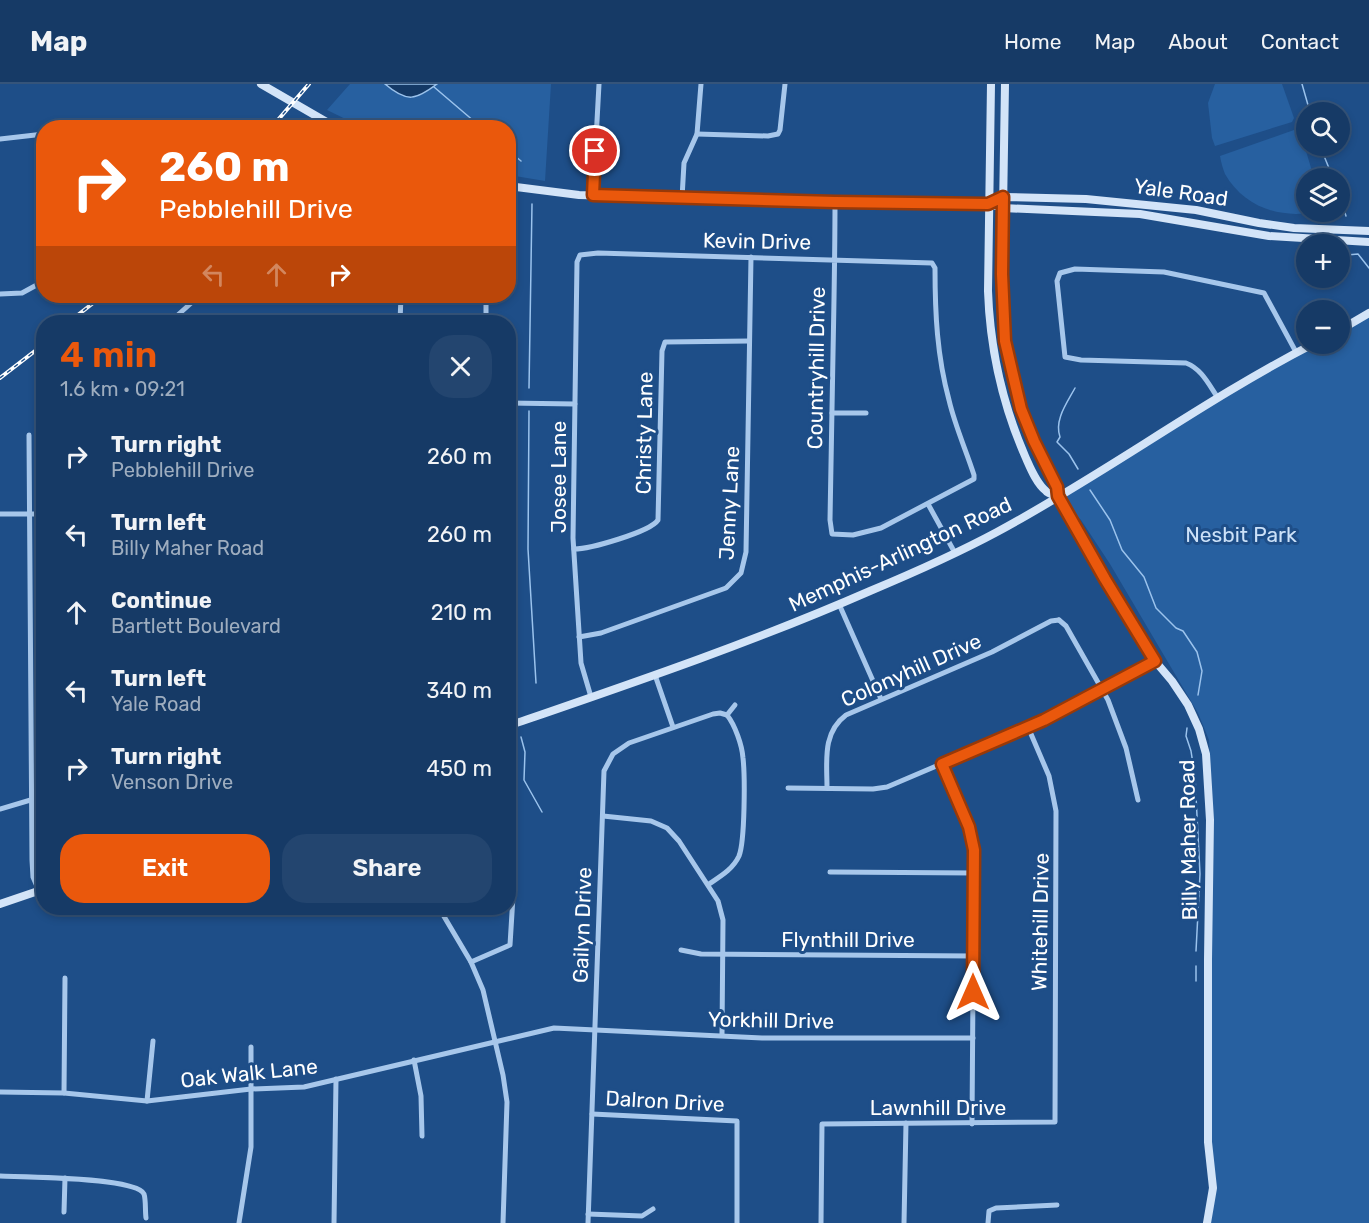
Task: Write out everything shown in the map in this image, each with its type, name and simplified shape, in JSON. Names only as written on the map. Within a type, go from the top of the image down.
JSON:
[{"type":"main road","points":[[261,84],[323,120]]},
{"type":"main road","points":[[991,84],[988,204],[989,308],[995,361],[1010,418],[1033,472],[1046,492],[1058,496],[1057,487],[1021,409],[1009,358],[1002,306],[1005,84]]},
{"type":"main road","name":"Yale Road","points":[[516,187],[593,195],[988,204],[1004,208],[1140,214],[1269,236],[1369,242]]},
{"type":"main road","name":"Yale Road","points":[[988,204],[1003,197],[1143,203],[1196,210],[1276,226],[1369,231]]},
{"type":"main road","points":[[1350,324],[1369,313]]},
{"type":"main road","name":"Memphis-Arlington Road","points":[[516,723],[768,634],[955,553],[997,532],[1296,352]]},
{"type":"main road","points":[[995,361],[1009,358]]},
{"type":"main road","name":"Billy Maher Road","points":[[1058,496],[1155,661],[1181,694],[1195,720],[1208,767],[1210,820],[1208,1142],[1213,1188],[1207,1223]]},
{"type":"main road","points":[[0,904],[36,892]]},
{"type":"street","points":[[593,195],[599,84]]},
{"type":"street","points":[[682,198],[684,163],[697,134],[701,84]]},
{"type":"street","points":[[697,134],[768,136],[779,133],[785,84]]},
{"type":"street","points":[[0,139],[36,135]]},
{"type":"street","name":"Countryhill Drive","points":[[835,202],[830,520],[832,534],[853,535],[875,530],[928,504]]},
{"type":"street","name":"Kevin Drive","points":[[580,255],[598,253],[922,261],[933,264],[935,267],[936,322],[944,381],[974,479],[928,504]]},
{"type":"street","name":"Josee Lane","points":[[580,255],[577,262],[574,549],[581,669],[591,698]]},
{"type":"street","name":"Jenny Lane","points":[[579,637],[601,633],[713,593],[733,583],[741,573],[746,552],[751,257]]},
{"type":"street","points":[[1218,398],[1202,374],[1186,363],[1081,360],[1065,357],[1058,275],[1062,271],[1074,268],[1164,272],[1266,291],[1296,352]]},
{"type":"street","points":[[0,294],[22,293],[36,285]]},
{"type":"street","points":[[178,315],[191,303]]},
{"type":"street","name":"Christy Lane","points":[[574,549],[594,547],[645,529],[654,525],[658,520],[662,351],[665,342],[750,341]]},
{"type":"street","points":[[516,403],[575,404]]},
{"type":"street","points":[[832,413],[866,413]]},
{"type":"street","points":[[30,435],[32,800],[33,873],[36,879]]},
{"type":"street","points":[[928,504],[955,553]]},
{"type":"street","points":[[0,514],[36,514]]},
{"type":"street","points":[[839,604],[881,699]]},
{"type":"street","name":"Colonyhill Drive","points":[[827,788],[827,746],[834,727],[846,715],[988,653],[1051,621],[1060,618],[1102,688]]},
{"type":"street","points":[[788,788],[887,787],[1028,727],[1155,661]]},
{"type":"street","points":[[655,675],[673,728]]},
{"type":"street","points":[[1102,688],[1126,748],[1138,800]]},
{"type":"street","points":[[709,884],[730,869],[738,857],[742,843],[743,759],[727,715],[735,705]]},
{"type":"street","name":"Gailyn Drive","points":[[588,1223],[603,776],[613,754],[629,743],[713,714],[727,715]]},
{"type":"street","name":"Whitehill Drive","points":[[1028,727],[1049,776],[1056,811],[1055,1122]]},
{"type":"street","points":[[942,764],[971,835],[974,850],[972,1124]]},
{"type":"street","points":[[0,809],[36,799]]},
{"type":"street","points":[[603,816],[651,821],[667,828],[679,841],[709,884],[722,908],[722,1035]]},
{"type":"street","points":[[830,872],[974,873]]},
{"type":"street","points":[[443,915],[471,962],[483,990],[507,1097],[502,1223]]},
{"type":"street","points":[[471,962],[510,945],[512,915]]},
{"type":"street","name":"Flynthill Drive","points":[[681,950],[696,954],[723,955],[974,956]]},
{"type":"street","points":[[64,1093],[65,978]]},
{"type":"street","name":"Oak Walk Lane","points":[[0,1092],[64,1093],[147,1101],[250,1089],[304,1087],[494,1041],[554,1028],[568,1029]]},
{"type":"street","name":"Yorkhill Drive","points":[[568,1029],[762,1038],[973,1038]]},
{"type":"street","points":[[147,1101],[153,1041]]},
{"type":"street","points":[[239,1223],[251,1147],[251,1047]]},
{"type":"street","points":[[414,1060],[421,1096],[422,1136]]},
{"type":"street","points":[[334,1223],[336,1079]]},
{"type":"street","name":"Dalron Drive","points":[[592,1114],[737,1121],[737,1223]]},
{"type":"street","name":"Lawnhill Drive","points":[[821,1223],[822,1124],[1055,1122]]},
{"type":"street","points":[[904,1223],[906,1123]]},
{"type":"street","points":[[0,1176],[66,1178],[109,1182],[138,1188],[144,1194],[146,1218]]},
{"type":"street","points":[[64,1212],[66,1178]]},
{"type":"street","points":[[988,1223],[989,1211],[996,1208],[1058,1205]]},
{"type":"street","points":[[588,1214],[642,1216],[654,1209]]},
{"type":"green space","points":[[350,84],[551,84],[545,181],[516,176],[516,120],[348,120],[327,110]]},
{"type":"green space","points":[[1215,84],[1282,84],[1294,118],[1292,122],[1215,146],[1208,103]]},
{"type":"green space","points":[[1296,131],[1296,156],[1308,156],[1311,168],[1296,168],[1296,214],[1264,208],[1242,195],[1225,174],[1220,156]]},
{"type":"green space","name":"Nesbit Park","points":[[1369,310],[1369,1223],[1206,1223],[1212,1194],[1204,1037],[1209,740],[1198,713],[1110,564],[1081,520],[1058,496],[1296,354],[1350,354],[1350,322]]},
{"type":"shaded area","points":[[385,84],[437,84],[417,96],[406,97]]},
{"type":"waterway","points":[[1302,84],[1307,102]]},
{"type":"waterway","points":[[434,87],[473,120]]},
{"type":"waterway","points":[[1324,156],[1329,168]]},
{"type":"waterway","points":[[516,157],[521,161]]},
{"type":"waterway","points":[[529,388],[532,204]]},
{"type":"waterway","points":[[1350,255],[1358,254],[1369,268]]},
{"type":"waterway","points":[[1075,388],[1060,418],[1060,437],[1057,442],[1069,454],[1078,469]]},
{"type":"waterway","points":[[529,411],[528,549],[536,683]]},
{"type":"waterway","points":[[1090,490],[1110,520],[1122,550],[1144,577],[1156,608],[1176,628],[1183,631],[1197,652],[1202,671],[1198,695]]},
{"type":"waterway","points":[[1187,728],[1186,736],[1195,777],[1200,874],[1196,951]]},
{"type":"waterway","points":[[521,737],[525,752],[524,780],[542,812]]},
{"type":"waterway","points":[[1196,966],[1196,981]]},
{"type":"railway","points":[[278,120],[309,84]]},
{"type":"railway","points":[[78,315],[93,303]]},
{"type":"railway","points":[[0,378],[36,350]]},
{"type":"route","points":[[595,151],[593,195],[988,204],[1003,197],[1002,306],[1004,331],[1021,409],[1057,487],[1058,496],[1155,661],[1044,720],[942,764],[969,827],[974,850],[973,992]]}]
